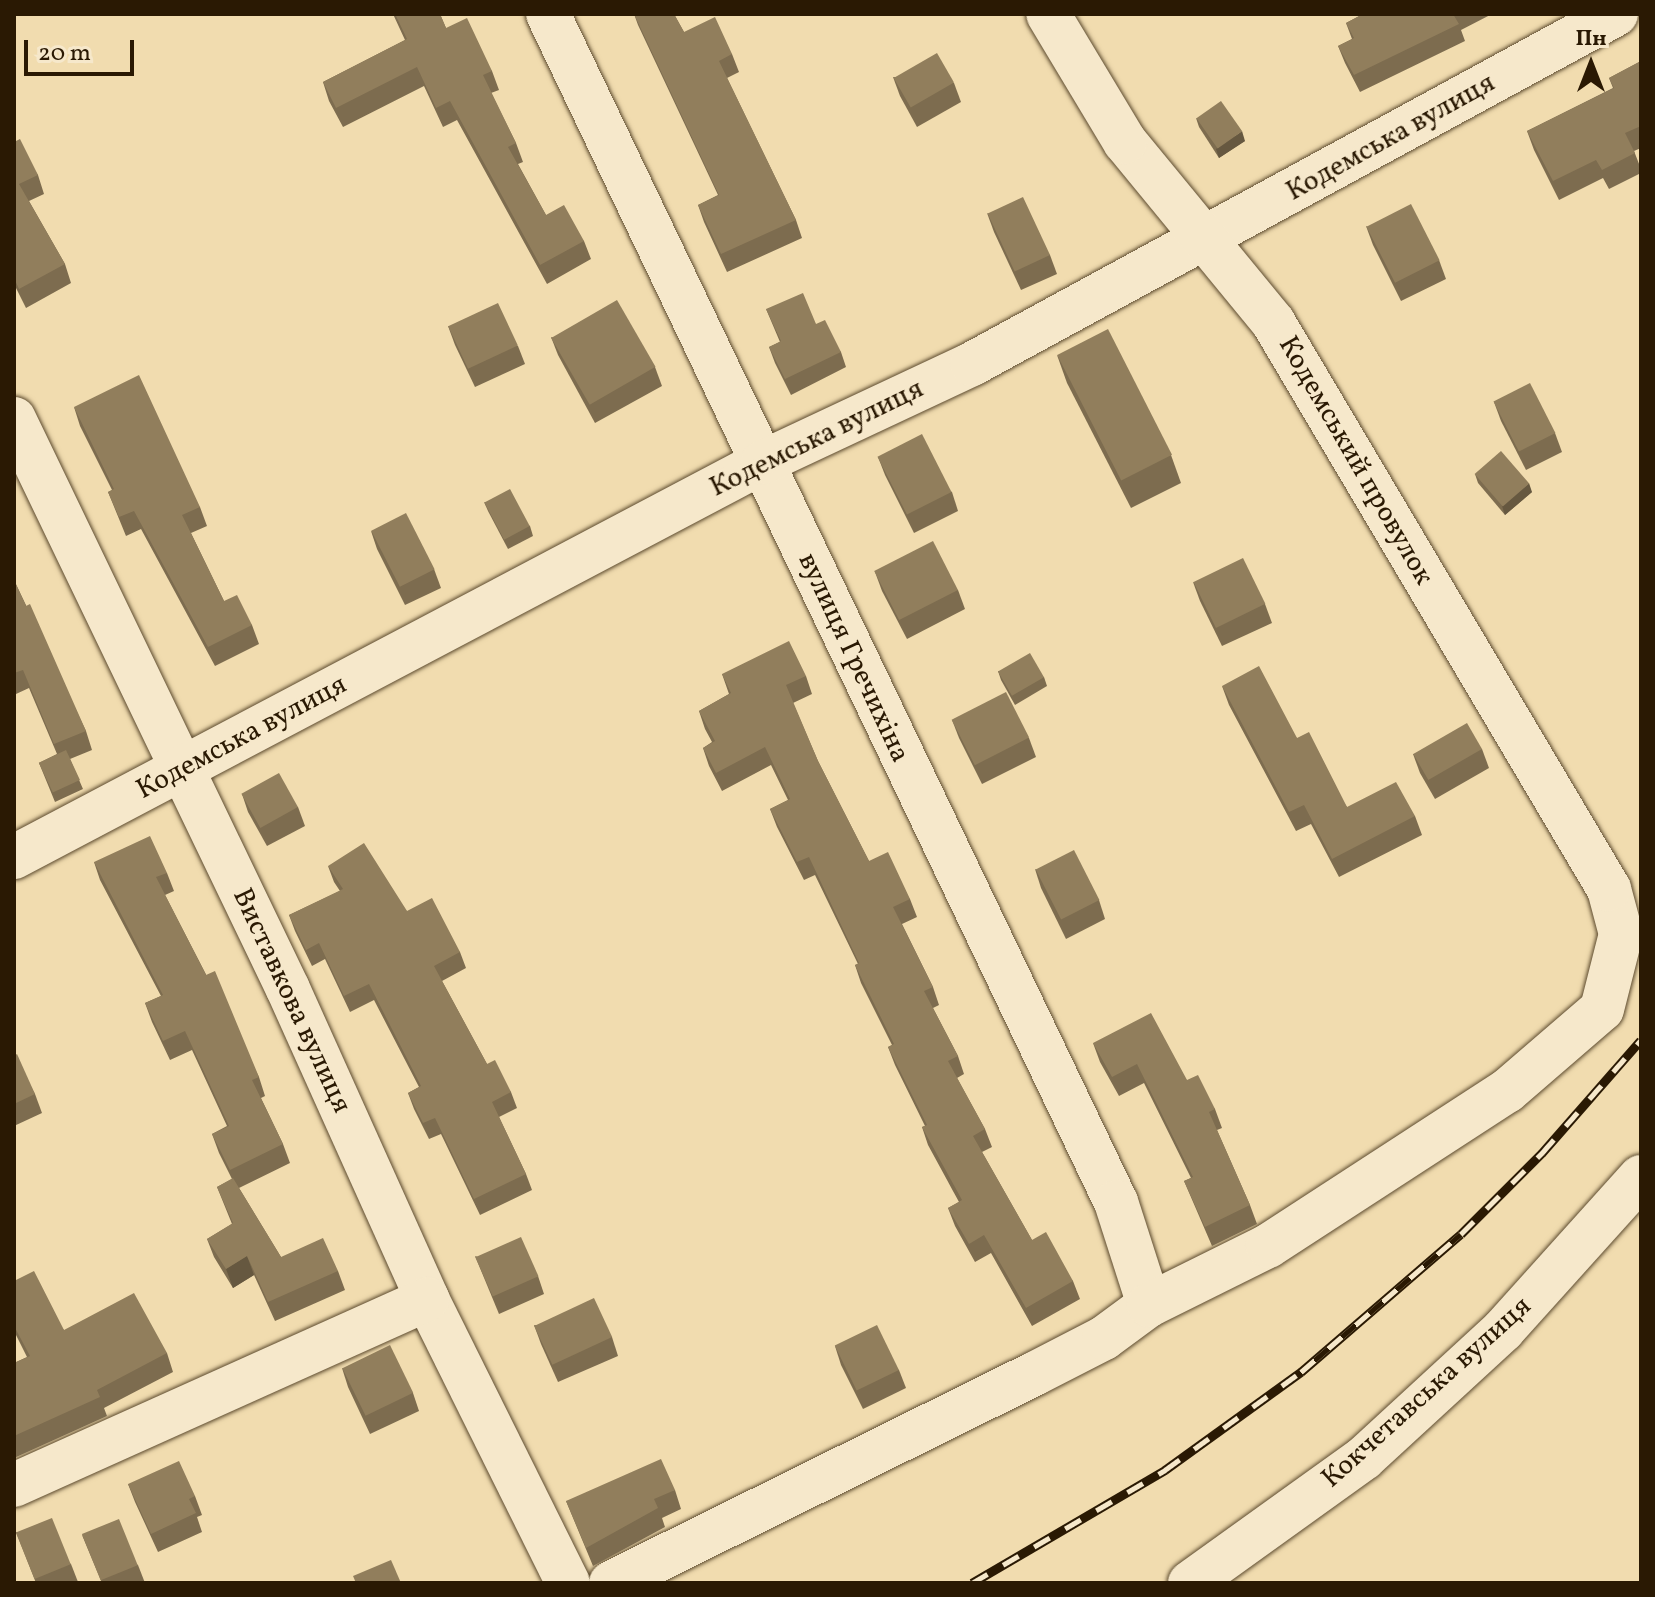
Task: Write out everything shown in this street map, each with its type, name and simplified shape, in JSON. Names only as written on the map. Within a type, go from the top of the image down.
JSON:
[{"type":"street","name":"вулиця Гречихіна","points":[[548,14],[763,462],[822,594],[1116,1202],[1149,1305]]},
{"type":"street","name":"Кодемський провулок","points":[[1048,14],[1125,142],[1273,322],[1609,889],[1621,934],[1602,1009],[1507,1091],[1268,1246],[1149,1305]]},
{"type":"street","name":"Кодемська вулиця","points":[[14,857],[763,462],[972,364],[1204,241],[1616,14]]},
{"type":"street","name":"Виставкова вулиця","points":[[14,419],[288,989],[427,1299],[568,1583]]},
{"type":"street","name":"Кокчетавська вулиця","points":[[1190,1583],[1364,1458],[1503,1330],[1641,1177]]},
{"type":"street","points":[[14,1485],[427,1299]]},
{"type":"street","points":[[611,1583],[1104,1338],[1149,1305]]},
{"type":"building","points":[[395,14],[440,14],[446,28],[467,18],[492,71],[483,75],[516,143],[508,147],[546,215],[564,205],[584,241],[540,265],[450,101],[436,108],[417,67],[336,108],[323,82],[407,39]]},
{"type":"building","points":[[634,14],[674,14],[684,32],[715,17],[732,54],[719,61],[796,220],[721,254],[698,205],[719,195]]},
{"type":"building","points":[[1363,14],[1453,14],[1459,24],[1354,75],[1338,46],[1354,38],[1346,23]]},
{"type":"building","points":[[937,53],[954,82],[911,107],[894,78]]},
{"type":"building","points":[[1641,61],[1641,126],[1625,133],[1635,153],[1602,170],[1596,160],[1553,181],[1527,131],[1614,88],[1609,78]]},
{"type":"building","points":[[1221,101],[1242,131],[1218,149],[1196,118]]},
{"type":"building","points":[[20,139],[38,175],[19,184],[65,264],[19,289],[14,278],[14,142]]},
{"type":"building","points":[[1023,197],[1050,255],[1015,271],[988,213]]},
{"type":"building","points":[[1411,204],[1440,260],[1395,283],[1366,227]]},
{"type":"building","points":[[803,293],[816,324],[825,320],[841,352],[785,379],[769,347],[781,341],[766,309]]},
{"type":"building","points":[[617,300],[656,367],[590,405],[551,338]]},
{"type":"building","points":[[498,303],[518,346],[468,369],[448,326]]},
{"type":"building","points":[[1108,329],[1172,455],[1121,481],[1057,355]]},
{"type":"building","points":[[139,375],[200,507],[182,515],[224,601],[237,595],[252,625],[208,647],[134,511],[119,517],[108,492],[114,489],[74,407]]},
{"type":"building","points":[[1530,383],[1555,433],[1519,452],[1493,402]]},
{"type":"building","points":[[922,434],[952,492],[907,515],[877,457]]},
{"type":"building","points":[[1501,451],[1529,483],[1503,506],[1475,474]]},
{"type":"building","points":[[510,489],[530,526],[504,540],[484,503]]},
{"type":"building","points":[[406,513],[435,569],[400,587],[371,531]]},
{"type":"building","points":[[933,541],[958,590],[899,620],[874,571]]},
{"type":"building","points":[[1243,558],[1265,604],[1216,628],[1194,582]]},
{"type":"building","points":[[14,580],[26,606],[30,604],[86,731],[54,744],[23,670],[14,673]]},
{"type":"building","points":[[789,641],[806,676],[786,685],[818,761],[869,861],[888,852],[910,899],[893,907],[933,987],[924,991],[958,1056],[948,1061],[985,1129],[973,1136],[1032,1240],[1046,1232],[1073,1281],[1026,1308],[984,1235],[969,1244],[948,1208],[962,1200],[922,1127],[927,1125],[888,1047],[894,1044],[855,965],[859,963],[809,857],[797,862],[770,809],[790,799],[765,747],[716,773],[703,748],[715,741],[699,711],[731,693],[722,674]]},
{"type":"building","points":[[1030,653],[1044,677],[1012,696],[998,672]]},
{"type":"building","points":[[1259,666],[1297,738],[1309,732],[1347,807],[1396,782],[1415,816],[1332,859],[1304,805],[1289,812],[1222,686]]},
{"type":"building","points":[[1006,692],[1029,737],[975,765],[952,720]]},
{"type":"building","points":[[1467,723],[1482,749],[1428,780],[1413,754]]},
{"type":"building","points":[[66,750],[80,780],[53,793],[39,763]]},
{"type":"building","points":[[279,773],[298,807],[260,828],[241,794]]},
{"type":"building","points":[[150,836],[167,873],[156,877],[206,975],[215,971],[259,1077],[252,1080],[283,1144],[230,1170],[212,1134],[229,1126],[185,1031],[163,1041],[145,1003],[163,995],[94,862]]},
{"type":"building","points":[[364,843],[407,911],[432,898],[460,952],[434,966],[487,1064],[495,1060],[511,1092],[492,1102],[526,1174],[474,1199],[435,1118],[423,1123],[408,1093],[421,1086],[369,984],[344,996],[319,943],[306,950],[289,915],[343,889],[328,866]]},
{"type":"building","points":[[1074,850],[1099,900],[1061,919],[1036,870]]},
{"type":"building","points":[[1151,1013],[1187,1080],[1198,1075],[1215,1109],[1209,1112],[1250,1205],[1205,1227],[1184,1181],[1193,1177],[1137,1064],[1112,1077],[1093,1043]]},
{"type":"building","points":[[17,1054],[35,1094],[14,1104],[14,1056]]},
{"type":"building","points":[[233,1178],[281,1257],[323,1238],[338,1271],[268,1302],[247,1256],[226,1269],[207,1239],[233,1223],[217,1187]]},
{"type":"building","points":[[521,1237],[538,1276],[493,1297],[475,1257]]},
{"type":"building","points":[[34,1271],[64,1330],[134,1293],[167,1353],[97,1390],[100,1397],[14,1436],[14,1363],[30,1356],[14,1326],[14,1281]]},
{"type":"building","points":[[594,1298],[612,1337],[552,1365],[534,1326]]},
{"type":"building","points":[[877,1325],[899,1370],[857,1391],[835,1346]]},
{"type":"building","points":[[390,1345],[413,1393],[366,1416],[342,1368]]},
{"type":"building","points":[[661,1459],[675,1490],[654,1499],[658,1508],[586,1548],[566,1501]]},
{"type":"building","points":[[179,1461],[195,1496],[189,1499],[196,1513],[151,1534],[128,1484]]},
{"type":"building","points":[[52,1518],[71,1564],[35,1579],[16,1533]]},
{"type":"building","points":[[119,1519],[138,1565],[101,1580],[82,1534]]},
{"type":"building","points":[[391,1560],[401,1583],[356,1583],[353,1576]]},
{"type":"railway","points":[[972,1583],[1165,1470],[1301,1372],[1461,1234],[1542,1153],[1641,1040]]}]
